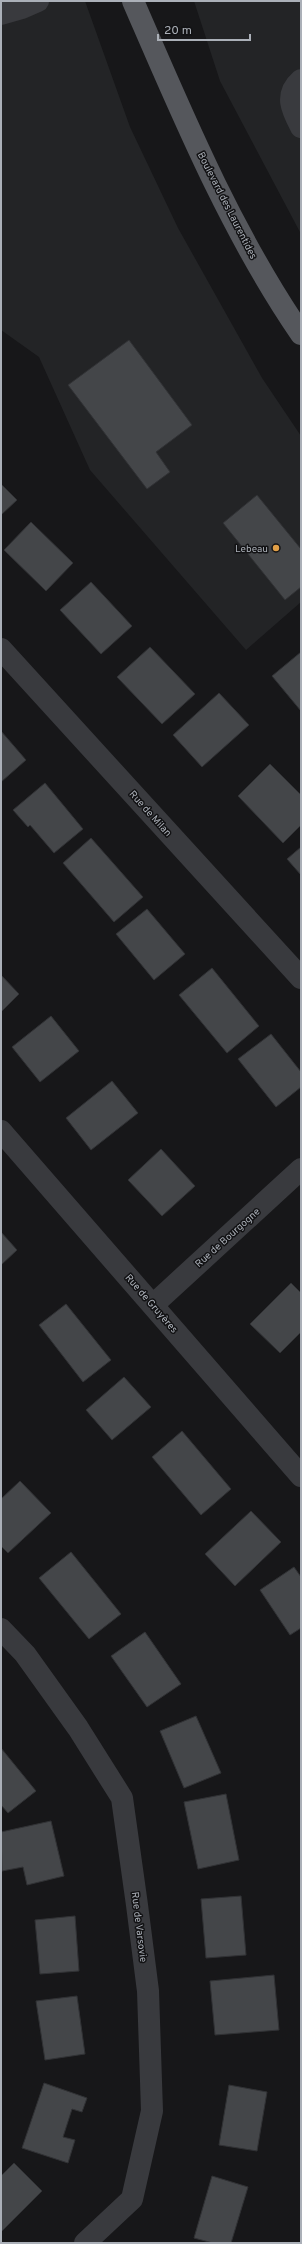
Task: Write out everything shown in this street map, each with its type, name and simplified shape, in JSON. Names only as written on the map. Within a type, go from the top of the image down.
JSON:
[{"type":"main road","name":"Boulevard des Laurentides","points":[[133,1],[189,130],[238,228],[301,334]]},
{"type":"main road","name":"Boulevard des Laurentides","points":[[150,1],[164,70]]},
{"type":"street","points":[[1,14],[22,8],[38,1]]},
{"type":"street","points":[[301,80],[290,96],[292,108],[301,127]]},
{"type":"street","name":"Rue de Milan","points":[[1,649],[301,978]]},
{"type":"street","name":"Rue de Gruyères","points":[[1,1131],[301,1476]]},
{"type":"street","name":"Rue de Bourgogne","points":[[153,1304],[301,1169]]},
{"type":"street","name":"Rue de Varsovie","points":[[1,1629],[25,1654],[78,1728],[122,1798],[137,1905],[148,1991],[152,2111],[132,2199],[85,2243]]},
{"type":"shaded area","points":[[1,1],[85,1],[130,127],[178,228],[262,378],[301,436],[301,602],[246,650],[90,470],[39,357],[1,330]]},
{"type":"shaded area","points":[[194,1],[301,1],[301,234],[220,81]]},
{"type":"building","points":[[129,340],[192,425],[156,452],[170,472],[147,489],[68,385]]},
{"type":"building","points":[[1,484],[17,500],[1,515]]},
{"type":"building","points":[[257,495],[301,549],[301,587],[285,600],[223,523]]},
{"type":"building","points":[[31,522],[73,563],[46,591],[4,550]]},
{"type":"building","points":[[91,582],[132,626],[101,654],[60,610]]},
{"type":"building","points":[[150,647],[195,694],[162,724],[117,677]]},
{"type":"building","points":[[301,652],[301,711],[272,676]]},
{"type":"building","points":[[219,693],[249,725],[202,767],[173,735]]},
{"type":"building","points":[[1,731],[26,760],[1,782]]},
{"type":"building","points":[[270,764],[301,795],[301,825],[283,843],[238,796]]},
{"type":"building","points":[[45,783],[83,829],[54,853],[30,825],[28,827],[13,810]]},
{"type":"building","points":[[91,838],[143,897],[114,922],[63,863]]},
{"type":"building","points":[[301,847],[301,875],[287,859]]},
{"type":"building","points":[[147,909],[185,954],[154,980],[116,934]]},
{"type":"building","points":[[212,968],[259,1026],[227,1053],[179,995]]},
{"type":"building","points":[[1,975],[19,994],[1,1012]]},
{"type":"building","points":[[51,1016],[79,1051],[40,1082],[12,1047]]},
{"type":"building","points":[[271,1034],[301,1072],[301,1087],[276,1107],[238,1059]]},
{"type":"building","points":[[112,1081],[138,1113],[91,1150],[66,1118]]},
{"type":"building","points":[[161,1149],[195,1186],[162,1216],[128,1180]]},
{"type":"building","points":[[1,1232],[17,1250],[1,1265]]},
{"type":"building","points":[[291,1283],[301,1293],[301,1332],[280,1353],[250,1324]]},
{"type":"building","points":[[66,1304],[111,1360],[83,1382],[39,1325]]},
{"type":"building","points":[[124,1377],[151,1407],[112,1440],[86,1410]]},
{"type":"building","points":[[182,1431],[231,1489],[201,1515],[152,1457]]},
{"type":"building","points":[[20,1481],[51,1513],[8,1553],[1,1546],[1,1499]]},
{"type":"building","points":[[251,1511],[281,1542],[235,1586],[205,1554]]},
{"type":"building","points":[[71,1552],[121,1614],[89,1639],[39,1578]]},
{"type":"building","points":[[294,1567],[301,1577],[301,1628],[290,1635],[260,1590]]},
{"type":"building","points":[[145,1632],[181,1684],[147,1707],[111,1656]]},
{"type":"building","points":[[196,1716],[221,1773],[184,1788],[160,1731]]},
{"type":"building","points":[[1,1748],[36,1791],[8,1813],[1,1805]]},
{"type":"building","points":[[226,1794],[239,1860],[198,1869],[184,1802]]},
{"type":"building","points":[[51,1821],[64,1876],[27,1885],[23,1867],[2,1871],[1,1832]]},
{"type":"building","points":[[241,1896],[246,1955],[206,1958],[201,1899]]},
{"type":"building","points":[[75,1916],[79,1971],[40,1974],[35,1920]]},
{"type":"building","points":[[274,1975],[279,2030],[215,2035],[210,1981]]},
{"type":"building","points":[[77,1996],[85,2054],[45,2060],[36,2001]]},
{"type":"building","points":[[44,2083],[87,2098],[82,2112],[72,2109],[63,2137],[75,2140],[68,2163],[22,2148]]},
{"type":"building","points":[[229,2085],[267,2092],[257,2151],[219,2145]]},
{"type":"building","points":[[14,2163],[42,2191],[1,2232],[1,2176]]},
{"type":"building","points":[[212,2176],[248,2187],[231,2243],[213,2243],[194,2238]]},
{"type":"place","name":"Lebeau","points":[[276,548]]}]
